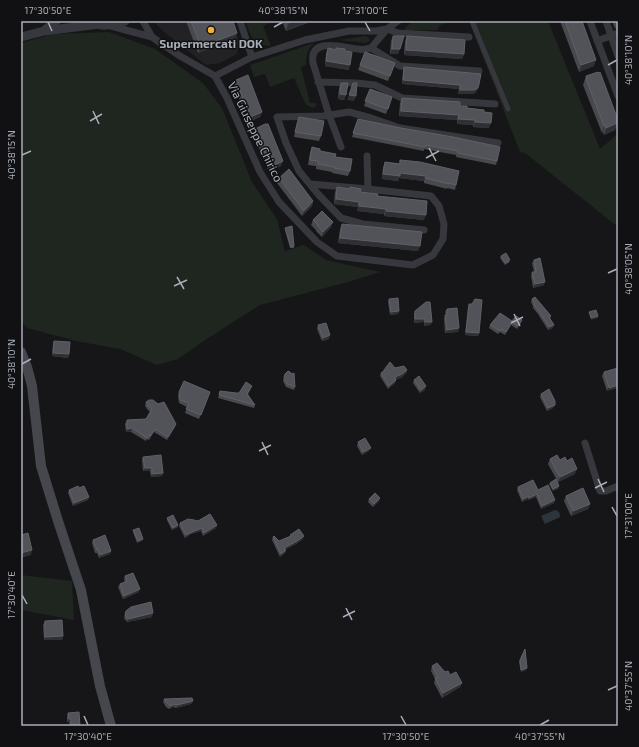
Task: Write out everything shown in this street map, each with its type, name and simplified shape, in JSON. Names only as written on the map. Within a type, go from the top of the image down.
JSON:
[{"type":"main road","points":[[21,352],[32,386],[41,466],[81,590],[100,686],[111,726]]},
{"type":"street","points":[[44,30],[56,21]]},
{"type":"street","points":[[21,36],[44,30],[125,21]]},
{"type":"street","points":[[143,21],[152,37]]},
{"type":"street","points":[[240,21],[252,57]]},
{"type":"street","points":[[341,147],[318,82],[312,59],[313,54],[318,47],[327,45],[360,50],[371,48],[387,29],[398,21]]},
{"type":"street","points":[[472,21],[508,109]]},
{"type":"street","points":[[590,21],[618,96]]},
{"type":"street","points":[[606,21],[615,35],[618,56]]},
{"type":"street","points":[[106,23],[152,37],[180,56],[215,76],[252,57],[305,40],[349,31],[376,31],[387,29],[398,33],[468,37]]},
{"type":"street","points":[[597,41],[615,35]]},
{"type":"street","points":[[371,48],[400,66],[479,71]]},
{"type":"street","name":"Via Giuseppe Chirico","points":[[215,76],[228,98],[260,172],[279,202],[317,242],[337,256],[414,265],[433,255],[443,239],[444,224],[439,206],[431,196],[310,184]]},
{"type":"street","points":[[318,82],[356,82],[375,85],[402,98],[495,104]]},
{"type":"street","points":[[424,230],[363,224],[341,218],[299,171],[286,143],[277,117],[329,115],[349,112],[400,128],[498,143]]},
{"type":"street","points":[[367,156],[368,189]]},
{"type":"street","points":[[585,443],[600,491],[606,491],[618,486]]},
{"type":"shaded area","points":[[153,21],[233,21],[238,38],[237,54],[220,63],[206,65],[163,31]]},
{"type":"shaded area","points":[[245,21],[276,21],[263,26],[271,46],[256,42],[253,39]]},
{"type":"shaded area","points":[[413,21],[454,21],[440,25],[437,30],[405,30],[405,28]]},
{"type":"shaded area","points":[[469,21],[548,21],[600,149],[618,134],[618,227],[525,153],[520,152]]},
{"type":"shaded area","points":[[109,32],[155,49],[203,83],[222,108],[252,182],[277,219],[285,251],[304,245],[326,260],[380,272],[260,305],[178,359],[157,365],[120,349],[76,341],[27,328],[21,321],[21,43],[53,34]]},
{"type":"shaded area","points":[[366,36],[370,41],[365,43],[339,40]]},
{"type":"shaded area","points":[[314,43],[307,53],[306,65],[301,67],[310,103],[316,103],[316,106],[313,108],[306,105],[294,78],[270,87],[265,74],[254,77],[250,65]]},
{"type":"shaded area","points":[[555,510],[559,512],[560,517],[545,524],[541,516]]},
{"type":"shaded area","points":[[21,575],[72,581],[74,620],[21,610]]},
{"type":"building","name":"Supermercati DOK","points":[[191,21],[233,21],[237,33],[201,47]]},
{"type":"building","points":[[565,21],[582,21],[596,60],[581,65]]},
{"type":"building","points":[[393,36],[404,36],[400,49],[392,49]]},
{"type":"building","points":[[407,36],[465,40],[464,54],[406,50]]},
{"type":"building","points":[[328,48],[336,50],[336,48],[345,49],[345,51],[352,52],[350,65],[326,61]]},
{"type":"building","points":[[365,52],[395,63],[390,76],[360,65]]},
{"type":"building","points":[[404,67],[481,74],[478,88],[474,90],[460,90],[460,85],[403,80]]},
{"type":"building","points":[[600,72],[618,120],[617,123],[606,128],[586,79],[586,76]]},
{"type":"building","points":[[248,75],[262,112],[250,117],[236,80]]},
{"type":"building","points":[[341,83],[348,83],[346,95],[340,94]]},
{"type":"building","points":[[353,83],[357,83],[356,96],[349,95]]},
{"type":"building","points":[[370,89],[392,97],[388,109],[365,101]]},
{"type":"building","points":[[402,98],[460,102],[460,106],[467,106],[467,108],[484,110],[484,112],[492,113],[491,123],[458,119],[459,115],[401,111]]},
{"type":"building","points":[[299,117],[324,121],[321,136],[295,132]]},
{"type":"building","points":[[358,119],[500,147],[497,161],[458,153],[458,151],[426,145],[425,147],[353,133]]},
{"type":"building","points":[[268,124],[283,161],[271,167],[255,129]]},
{"type":"building","points":[[312,147],[320,149],[320,151],[336,154],[335,157],[352,159],[350,171],[318,164],[318,161],[310,160]]},
{"type":"building","points":[[400,160],[420,162],[459,171],[456,185],[425,178],[426,176],[400,173],[400,176],[383,174],[385,162],[400,164]]},
{"type":"building","points":[[289,169],[313,201],[304,211],[279,178]]},
{"type":"building","points":[[337,187],[361,189],[360,192],[378,194],[377,196],[427,201],[426,215],[386,211],[386,209],[359,206],[359,202],[336,199]]},
{"type":"building","points":[[322,211],[333,222],[323,232],[313,220]]},
{"type":"building","points":[[342,224],[422,232],[420,246],[340,238]]},
{"type":"building","points":[[292,226],[294,246],[291,247],[285,228]]},
{"type":"building","points":[[506,253],[510,260],[505,263],[501,256]]},
{"type":"building","points":[[540,258],[545,282],[535,284],[532,272],[536,272],[534,260]]},
{"type":"building","points":[[535,297],[551,316],[549,317],[554,325],[549,327],[534,305],[535,304],[532,299]]},
{"type":"building","points":[[398,298],[399,311],[391,312],[389,299]]},
{"type":"building","points":[[475,299],[482,300],[479,333],[466,332],[469,304],[472,304]]},
{"type":"building","points":[[426,302],[430,302],[432,322],[425,322],[425,319],[415,319],[415,311]]},
{"type":"building","points":[[457,308],[459,328],[447,330],[445,315],[447,315],[447,309]]},
{"type":"building","points":[[596,310],[598,316],[591,318],[589,312]]},
{"type":"building","points":[[500,313],[512,321],[516,316],[522,320],[518,326],[512,322],[506,332],[501,329],[500,331],[490,325]]},
{"type":"building","points":[[326,323],[330,335],[323,338],[318,325]]},
{"type":"building","points":[[54,341],[70,342],[69,354],[53,353]]},
{"type":"building","points":[[390,362],[395,368],[404,366],[407,370],[395,377],[396,380],[389,386],[381,373]]},
{"type":"building","points":[[618,368],[618,385],[609,388],[604,372]]},
{"type":"building","points":[[288,371],[292,374],[294,373],[295,387],[287,384],[284,378]]},
{"type":"building","points":[[419,376],[426,386],[421,390],[414,380]]},
{"type":"building","points":[[184,381],[210,392],[201,415],[186,409],[189,403],[180,400],[179,392]]},
{"type":"building","points":[[246,382],[252,386],[247,394],[255,405],[219,395],[220,391],[239,393]]},
{"type":"building","points":[[549,389],[555,401],[555,405],[548,408],[541,394]]},
{"type":"building","points":[[153,400],[158,404],[164,402],[176,424],[168,437],[155,429],[147,438],[132,428],[127,429],[127,420],[146,419],[152,409],[146,402]]},
{"type":"building","points":[[365,438],[371,448],[363,452],[358,442]]},
{"type":"building","points":[[161,455],[163,473],[152,474],[152,468],[145,468],[143,457]]},
{"type":"building","points":[[557,455],[560,460],[565,457],[567,461],[572,458],[577,469],[560,477],[550,459]]},
{"type":"building","points":[[556,479],[559,486],[553,489],[550,483]]},
{"type":"building","points":[[533,480],[538,490],[548,485],[555,500],[542,506],[537,494],[523,499],[518,487]]},
{"type":"building","points":[[78,486],[79,488],[84,486],[89,497],[74,503],[69,490]]},
{"type":"building","points":[[583,488],[590,504],[573,511],[566,496]]},
{"type":"building","points":[[375,493],[380,498],[374,504],[369,499]]},
{"type":"building","points":[[210,514],[217,525],[204,533],[202,528],[186,535],[180,523],[188,519],[198,521]]},
{"type":"building","points":[[173,515],[178,525],[173,528],[167,518]]},
{"type":"building","points":[[139,528],[143,539],[138,541],[133,530]]},
{"type":"building","points":[[299,529],[304,536],[284,548],[286,550],[281,554],[273,537],[274,536],[279,541],[291,536],[290,535]]},
{"type":"building","points":[[28,533],[32,550],[21,553],[21,535]]},
{"type":"building","points":[[105,535],[111,551],[100,555],[93,540]]},
{"type":"building","points":[[133,573],[140,589],[124,596],[120,584],[127,581],[125,576]]},
{"type":"building","points":[[151,602],[153,613],[128,619],[125,615],[126,611],[131,607]]},
{"type":"building","points":[[62,620],[63,636],[45,637],[45,621]]},
{"type":"building","points":[[525,649],[527,668],[521,670],[520,660]]},
{"type":"building","points":[[437,663],[445,672],[448,671],[450,675],[456,672],[462,683],[443,693],[435,678],[438,677],[432,666]]},
{"type":"building","points":[[192,698],[193,701],[171,706],[164,699]]},
{"type":"building","points":[[79,712],[80,726],[71,726],[71,719],[69,719],[68,713]]},
{"type":"place","name":"Supermercati DOK","points":[[211,30]]}]
